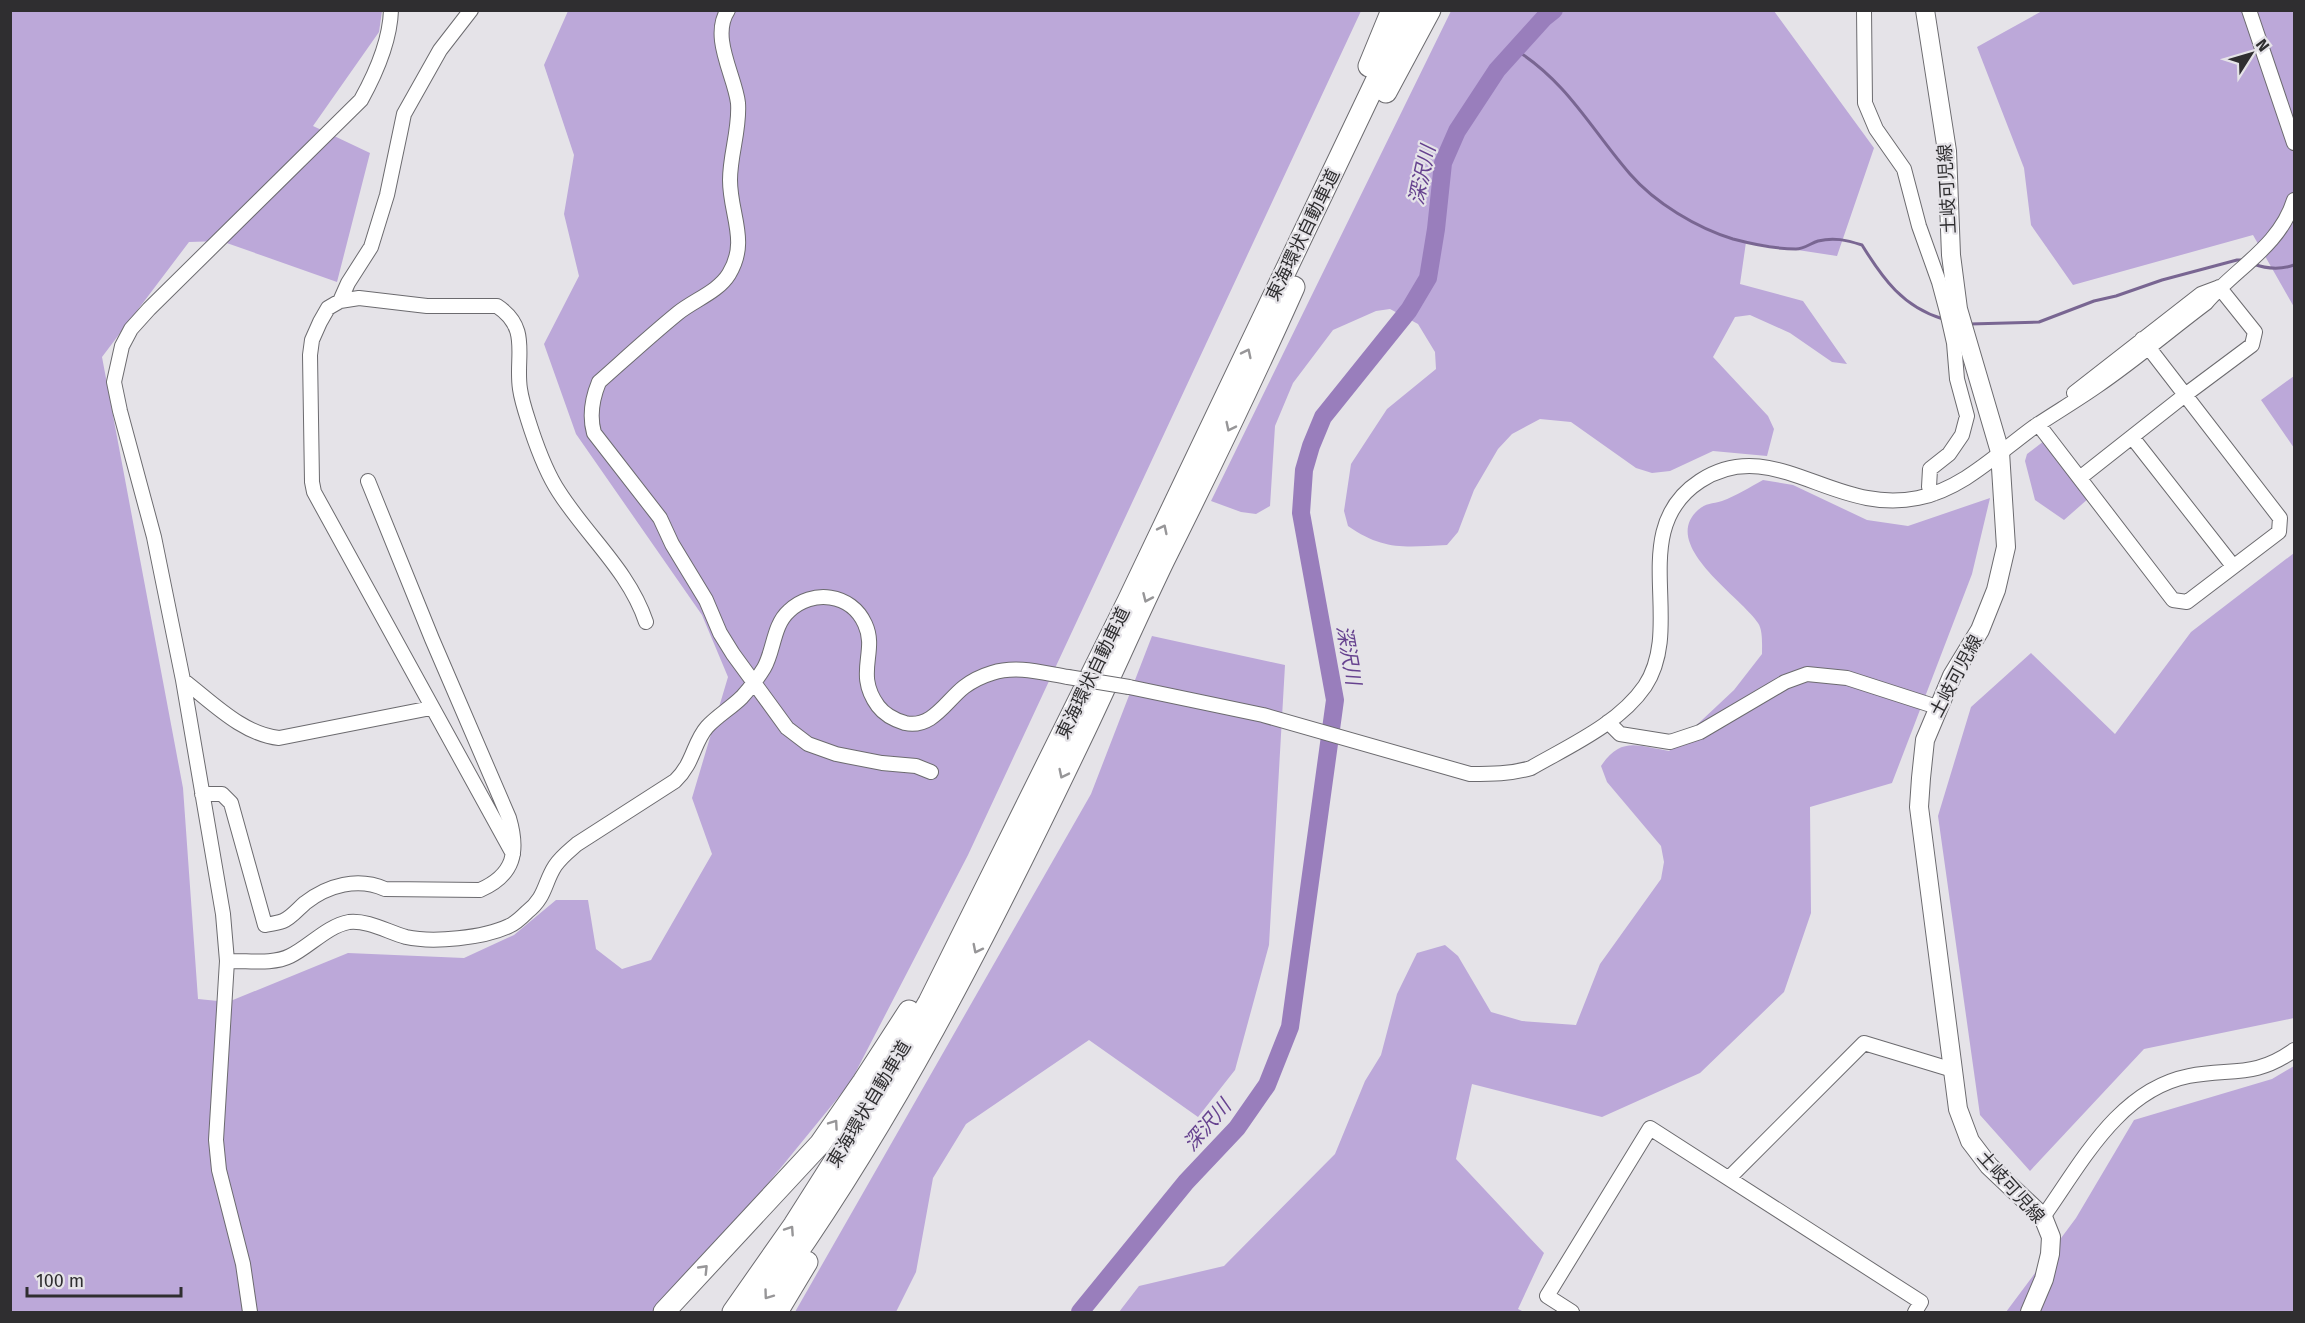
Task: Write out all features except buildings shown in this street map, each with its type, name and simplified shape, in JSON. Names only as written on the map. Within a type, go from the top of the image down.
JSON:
[{"type":"highway","points":[[1283,278],[1321,179],[1392,10]]},
{"type":"highway","name":"東海環状自動車道","points":[[733,1312],[794,1225],[862,1118],[967,929],[1128,601],[1410,10]]},
{"type":"highway","name":"東海環状自動車道","points":[[755,1312],[826,1209],[909,1074],[958,987],[1064,773],[1164,559],[1245,397],[1385,95],[1421,10]]},
{"type":"highway","points":[[1385,95],[1430,10]]},
{"type":"highway","points":[[664,1312],[820,1144],[901,1024],[1027,806]]},
{"type":"highway","points":[[777,1312],[864,1165],[909,1074]]},
{"type":"main road","name":"土岐可児線","points":[[1926,10],[1947,151],[1953,311],[1960,343],[2001,452],[2006,547],[1996,590],[1980,630],[1952,676],[1924,740],[1919,807],[1958,1109],[1970,1141],[1989,1166],[2043,1217],[2051,1237],[2050,1254],[2044,1279],[2030,1312]]},
{"type":"street","points":[[250,1312],[243,1264],[219,1170],[216,1140],[227,961],[223,914],[183,680],[154,537],[114,382],[122,346],[131,329],[361,100],[387,39],[391,10]]},
{"type":"street","points":[[340,301],[370,247],[387,195],[404,114],[440,50],[471,10]]},
{"type":"street","points":[[728,10],[723,18],[722,33],[724,51],[736,92],[738,117],[731,159],[730,182],[737,220],[739,244],[737,254],[729,275],[720,285],[681,311],[599,382],[594,396],[591,420],[594,433],[660,518],[672,544],[706,600],[720,633],[753,683],[787,728],[808,744],[836,754],[882,764],[916,766],[931,772]]},
{"type":"street","points":[[1864,10],[1865,103],[1876,129],[1904,170],[1919,226],[1939,282],[1953,311]]},
{"type":"street","points":[[2249,10],[2295,143]]},
{"type":"street","points":[[227,961],[277,961],[291,956],[334,928],[349,922],[367,924],[407,937],[430,940],[491,933],[511,925],[530,910],[543,895],[553,868],[563,856],[577,844],[675,781],[684,772],[706,728],[743,696],[764,668],[779,626],[788,611],[803,600],[821,596],[839,599],[856,610],[865,624],[867,633],[865,680],[871,696],[881,710],[907,723],[922,722],[940,712],[963,688],[978,678],[994,672],[1020,669],[1129,687],[1263,715],[1407,754],[1470,774],[1517,772],[1531,768],[1608,722],[1627,706],[1645,685],[1656,660],[1660,634],[1658,566],[1660,543],[1668,519],[1681,498],[1700,481],[1724,470],[1745,465],[1765,466],[1867,498],[1917,498],[1935,493],[1968,477],[2038,424],[2099,385],[2145,343],[2206,303],[2219,287],[2279,233],[2295,200]]},
{"type":"street","points":[[2081,477],[2252,345],[2255,332],[2219,287]]},
{"type":"street","points":[[513,854],[314,492],[309,355],[312,340],[327,308],[340,301],[359,298],[427,306],[497,306],[506,312],[517,328],[520,345],[520,387],[537,448],[558,491],[626,580],[641,607],[646,622]]},
{"type":"street","points":[[1935,493],[1929,487],[1930,468],[1949,454],[1962,435],[1967,416],[1957,379],[1960,343]]},
{"type":"street","points":[[2038,424],[2081,477],[2173,600],[2187,602],[2279,532],[2280,518],[2145,343]]},
{"type":"street","points":[[2132,437],[2233,566]]},
{"type":"street","points":[[202,794],[222,794],[231,803],[265,925],[285,921],[315,895],[327,889],[354,883],[375,885],[385,889],[480,890],[492,885],[511,865],[514,835],[509,818],[432,639],[368,481]]},
{"type":"street","points":[[1608,722],[1620,734],[1670,742],[1700,732],[1785,682],[1806,674],[1847,678],[1937,707]]},
{"type":"street","points":[[183,680],[246,727],[269,737],[279,738],[431,708]]},
{"type":"street","points":[[1729,1178],[1864,1043],[1953,1070]]},
{"type":"street","points":[[2043,1217],[2109,1125],[2140,1097],[2188,1076],[2247,1071],[2273,1064],[2295,1050]]},
{"type":"street","points":[[1572,1312],[1547,1296],[1650,1128],[1921,1302],[1915,1312]]},
{"type":"shaded area","points":[[10,11],[382,11],[379,32],[313,126],[370,153],[337,282],[221,241],[189,242],[102,357],[183,788],[198,999],[228,1002],[348,953],[464,958],[514,935],[556,900],[588,900],[596,949],[622,969],[651,960],[712,854],[692,798],[728,677],[702,615],[576,434],[544,344],[579,276],[564,214],[574,155],[544,65],[568,11],[1361,11],[968,855],[850,1083],[663,1312],[11,1312]]},
{"type":"shaded area","points":[[1451,11],[1774,11],[1874,148],[1837,256],[1746,242],[1740,284],[1803,301],[1847,364],[1832,362],[1790,333],[1750,315],[1735,317],[1713,357],[1768,416],[1774,429],[1767,456],[1713,451],[1670,471],[1652,473],[1636,468],[1571,422],[1540,419],[1512,434],[1498,449],[1474,490],[1458,532],[1447,545],[1395,546],[1373,540],[1348,526],[1344,511],[1351,464],[1387,409],[1436,369],[1435,352],[1418,324],[1390,309],[1376,311],[1333,330],[1293,383],[1275,426],[1270,506],[1256,514],[1241,512],[1211,501]]},
{"type":"shaded area","points":[[2042,11],[2294,11],[2294,307],[2253,235],[2073,285],[2031,225],[2024,168],[1977,47]]},
{"type":"shaded area","points":[[2294,376],[2294,448],[2261,400]]},
{"type":"shaded area","points":[[2044,441],[2089,498],[2064,520],[2035,500],[2025,461],[2027,454]]},
{"type":"shaded area","points":[[1763,480],[1793,485],[1867,520],[1908,526],[1990,498],[1972,574],[1892,783],[1810,807],[1811,913],[1784,992],[1700,1073],[1602,1117],[1472,1084],[1456,1159],[1544,1253],[1518,1309],[1524,1312],[1119,1312],[1139,1286],[1224,1266],[1335,1154],[1365,1081],[1381,1055],[1397,994],[1417,953],[1445,945],[1458,956],[1491,1012],[1522,1021],[1576,1025],[1600,964],[1661,879],[1664,862],[1661,846],[1607,782],[1601,766],[1616,750],[1631,745],[1669,751],[1734,690],[1762,654],[1760,626],[1707,570],[1695,554],[1689,539],[1689,524],[1698,510],[1706,505],[1732,497]]},
{"type":"shaded area","points":[[2294,553],[2294,1018],[2144,1049],[2030,1171],[1980,1115],[1938,816],[1971,707],[2031,653],[2115,734],[2191,632]]},
{"type":"shaded area","points":[[1152,636],[1285,665],[1269,945],[1235,1070],[1198,1117],[1089,1040],[966,1124],[933,1178],[916,1272],[896,1312],[795,1312],[1091,794]]},
{"type":"shaded area","points":[[2294,1066],[2294,1312],[2006,1312],[2076,1218],[2134,1120],[2272,1079]]},
{"type":"waterway","name":"深沢川","points":[[1080,1312],[1186,1182],[1237,1128],[1267,1085],[1290,1027],[1335,700],[1301,513],[1304,470],[1323,417],[1409,310],[1428,278],[1443,163],[1457,131],[1497,70],[1554,10]]},
{"type":"waterway","points":[[1516,50],[1534,63],[1565,92],[1640,185],[1677,213],[1719,234],[1764,246],[1799,249],[1829,239],[1845,240],[1862,245],[1895,290],[1916,307],[1943,319]]},
{"type":"waterway","points":[[1970,324],[2039,322],[2094,301],[2162,280],[2244,260]]},
{"type":"waterway","points":[[2253,264],[2274,268],[2294,265]]}]
